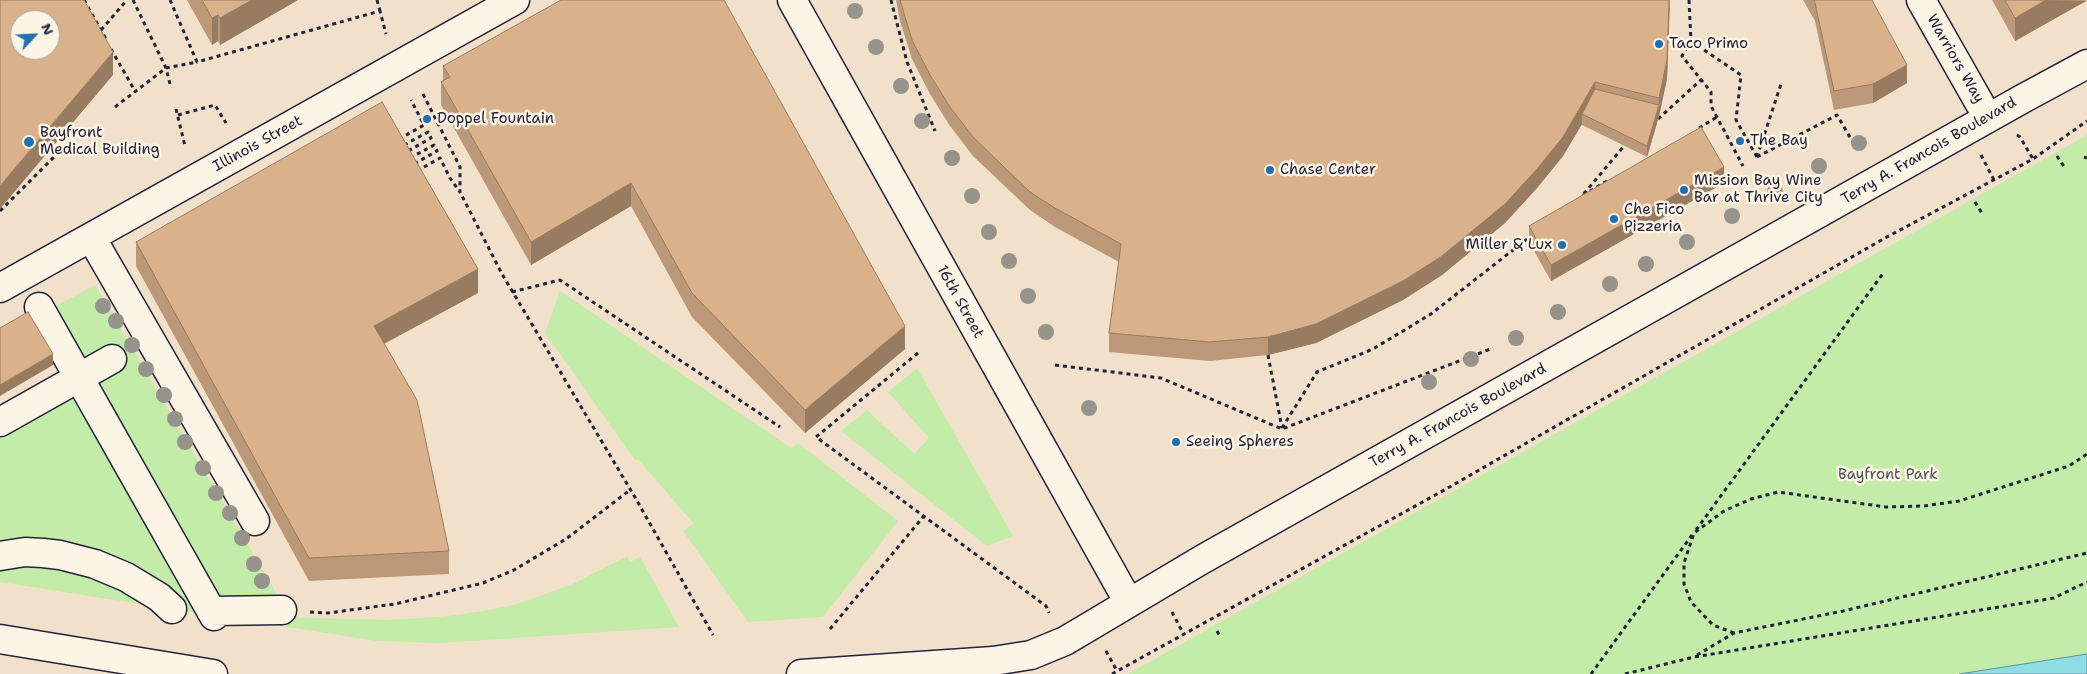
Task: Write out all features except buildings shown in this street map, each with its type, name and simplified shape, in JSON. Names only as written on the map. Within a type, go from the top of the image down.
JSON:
[{"type":"street","name":"Illinois Street","points":[[0,288],[515,0]]},
{"type":"street","name":"16th Street","points":[[792,0],[1129,603]]},
{"type":"street","name":"Warriors Way","points":[[1921,0],[1988,118]]},
{"type":"street","name":"Terry A. Francois Boulevard","points":[[801,674],[993,662],[1031,655],[1065,641],[1220,549],[2087,64]]},
{"type":"street","points":[[91,237],[255,521]]},
{"type":"street","points":[[39,307],[213,613],[282,610]]},
{"type":"street","points":[[0,422],[112,360]]},
{"type":"street","points":[[8,553],[60,555],[102,567],[134,582],[172,609]]},
{"type":"street","points":[[0,639],[214,674]]},
{"type":"path","points":[[84,0],[135,91]]},
{"type":"path","points":[[101,30],[127,0]]},
{"type":"path","points":[[133,0],[166,68],[171,88]]},
{"type":"path","points":[[170,0],[197,62]]},
{"type":"path","points":[[377,0],[386,34]]},
{"type":"path","points":[[891,0],[908,62],[935,131]]},
{"type":"path","points":[[1689,0],[1691,41],[1682,56],[1711,92],[1712,106],[1743,166]]},
{"type":"path","points":[[116,107],[166,68],[197,62],[380,11]]},
{"type":"path","points":[[1691,41],[1742,75],[1736,120],[1757,157]]},
{"type":"path","points":[[1658,119],[1702,79]]},
{"type":"path","points":[[1757,157],[1781,84]]},
{"type":"path","points":[[423,94],[460,167],[460,192]]},
{"type":"path","points":[[411,100],[424,124],[398,140],[401,146],[428,132],[431,138],[405,152],[409,159],[434,145],[437,151],[412,165],[416,172],[440,158],[450,178],[460,192],[512,292],[714,635]]},
{"type":"path","points":[[178,115],[215,105],[226,123]]},
{"type":"path","points":[[176,109],[185,146]]},
{"type":"path","points":[[1757,157],[1836,115],[1854,144]]},
{"type":"path","points":[[1692,132],[1718,118]]},
{"type":"path","points":[[1112,674],[1446,489],[1885,238],[2033,159],[2087,121]]},
{"type":"path","points":[[1582,196],[1624,146]]},
{"type":"path","points":[[0,211],[60,151]]},
{"type":"path","points":[[2057,156],[2065,168]]},
{"type":"path","points":[[1574,202],[1616,176]]},
{"type":"path","points":[[1975,202],[1983,215]]},
{"type":"path","points":[[1282,429],[1317,372],[1373,349],[1431,314],[1537,231]]},
{"type":"path","points":[[1591,674],[1884,272]]},
{"type":"path","points":[[512,292],[560,280],[780,427]]},
{"type":"path","points":[[1055,365],[1161,378],[1282,429],[1493,348]]},
{"type":"path","points":[[918,352],[816,437],[1046,606],[1049,613]]},
{"type":"path","points":[[1268,356],[1282,429]]},
{"type":"path","points":[[1734,633],[1713,625],[1692,602],[1684,584],[1684,563],[1694,533],[1724,511],[1751,499],[1778,492],[1886,507],[1924,506],[1959,501],[2069,466],[2087,454]]},
{"type":"path","points":[[282,610],[328,613],[396,604],[483,583],[514,570],[566,539],[630,490]]},
{"type":"path","points":[[830,629],[923,517]]},
{"type":"path","points":[[1694,657],[1734,633],[1795,619],[1842,611],[2087,553]]},
{"type":"path","points":[[1625,674],[1694,657],[2054,598],[2087,582]]},
{"type":"path","points":[[1217,631],[1221,638]]},
{"type":"green space","name":"Bayfront Park","points":[[2087,135],[2087,654],[1959,674],[1128,674]]},
{"type":"green space","points":[[95,285],[282,603],[282,617],[390,620],[449,616],[483,611],[514,605],[573,584],[627,556],[630,562],[640,557],[679,627],[440,643],[377,641],[0,582],[0,429],[88,380],[49,310]]},
{"type":"green space","points":[[560,291],[791,448],[798,443],[898,521],[823,617],[748,622],[683,531],[694,524],[638,459],[635,460],[545,333]]},
{"type":"green space","points":[[917,368],[1013,536],[987,546],[841,431],[867,410],[914,454],[929,438],[888,392]]},
{"type":"water","points":[[2087,654],[2087,674],[1959,674]]},
{"type":"place","name":"Taco Primo","points":[[1659,44]]},
{"type":"place","name":"Doppel Fountain","points":[[427,119]]},
{"type":"place","name":"The Bay","points":[[1740,141]]},
{"type":"place","name":"Bayfront Medical Building","points":[[29,142]]},
{"type":"place","name":"Chase Center","points":[[1270,170]]},
{"type":"place","name":"Mission Bay Wine Bar at Thrive City","points":[[1684,190]]},
{"type":"place","name":"Che Fico Pizzeria","points":[[1614,219]]},
{"type":"place","name":"Miller & Lux","points":[[1562,245]]},
{"type":"place","name":"Seeing Spheres","points":[[1176,442]]}]
